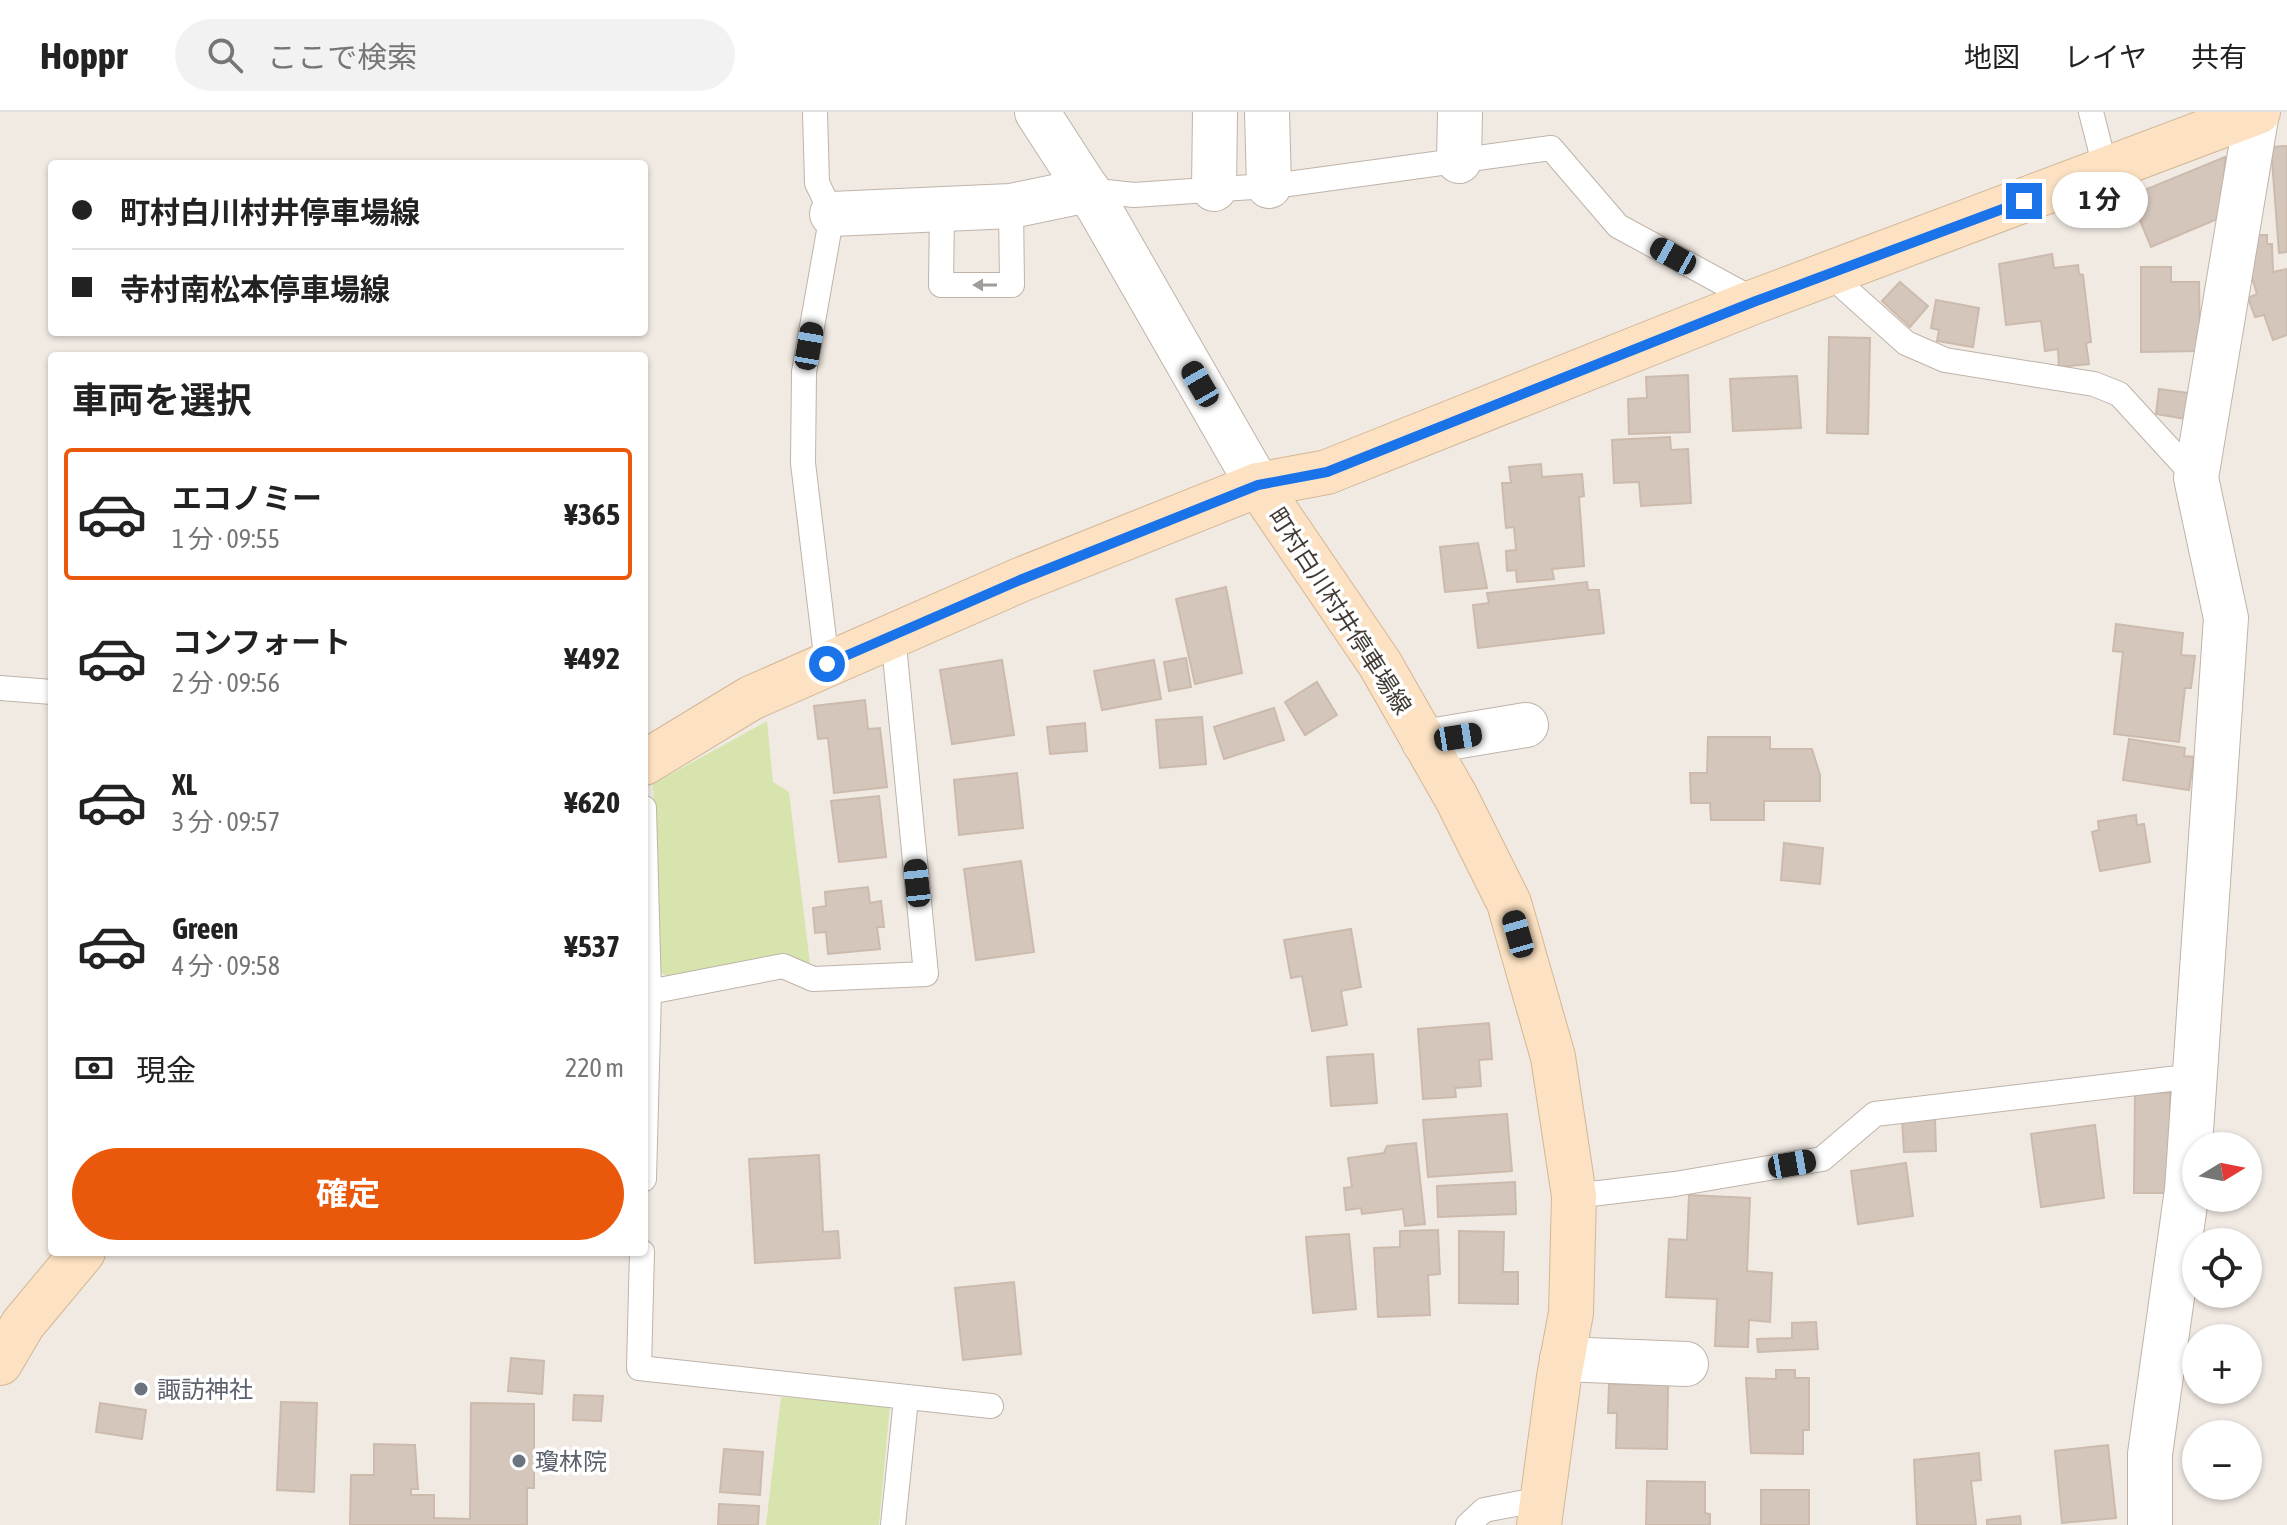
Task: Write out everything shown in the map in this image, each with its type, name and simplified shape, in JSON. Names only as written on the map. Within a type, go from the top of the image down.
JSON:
[{"type":"main road","points":[[1258,485],[1327,472],[1756,301],[2258,112]]},
{"type":"main road","name":"町村白川村井停車場線","points":[[648,761],[751,698],[1020,580],[1258,485],[1380,664],[1509,903],[1553,1057],[1574,1196],[1571,1313],[1541,1512]]},
{"type":"main road","points":[[0,1363],[23,1324],[80,1256]]},
{"type":"street","points":[[1037,112],[1088,190],[1258,485]]},
{"type":"street","points":[[1214,189],[1215,112]]},
{"type":"street","points":[[1267,112],[1269,186]]},
{"type":"street","points":[[1459,161],[1460,112]]},
{"type":"street","points":[[2150,1525],[2150,1454],[2187,1190],[2226,618],[2196,478],[2258,112]]},
{"type":"street","points":[[832,214],[1011,206],[1088,190]]},
{"type":"street","points":[[1424,742],[1526,725]]},
{"type":"street","points":[[1562,1359],[1686,1364]]},
{"type":"lane","points":[[815,112],[817,183],[832,214],[804,372],[803,463],[827,664]]},
{"type":"lane","points":[[2091,112],[2106,171]]},
{"type":"lane","points":[[1088,190],[1134,195],[1269,186],[1551,148],[1618,226],[1756,301]]},
{"type":"lane","points":[[942,211],[941,285],[1012,285],[1011,206]]},
{"type":"lane","points":[[1829,274],[1906,343],[1945,360],[2094,384],[2119,394],[2196,478]]},
{"type":"lane","points":[[649,992],[783,966],[813,979],[926,974],[893,635]]},
{"type":"lane","points":[[0,688],[48,692]]},
{"type":"lane","points":[[648,955],[648,1029]]},
{"type":"lane","points":[[1574,1196],[1822,1159],[1875,1114],[2195,1076]]},
{"type":"lane","points":[[642,1256],[639,1368],[991,1406]]},
{"type":"lane","points":[[893,1525],[906,1399]]},
{"type":"lane","points":[[1468,1525],[1484,1510],[1541,1512]]},
{"type":"green space","points":[[767,721],[773,782],[789,792],[810,964],[784,953],[668,977],[659,971],[653,784]]},
{"type":"green space","points":[[781,1397],[890,1405],[879,1525],[766,1525]]},
{"type":"building","points":[[2287,146],[2287,252],[2279,253],[2271,147]]},
{"type":"building","points":[[2225,157],[2222,217],[2151,247],[2130,196]]},
{"type":"building","points":[[2255,235],[2267,235],[2267,244],[2272,244],[2273,272],[2287,269],[2287,335],[2273,340],[2264,315],[2255,317],[2248,298],[2257,294],[2250,271]]},
{"type":"building","points":[[2052,254],[2054,268],[2078,265],[2079,274],[2083,275],[2091,342],[2086,343],[2089,364],[2059,367],[2058,349],[2045,351],[2041,321],[2006,325],[1999,264]]},
{"type":"building","points":[[2141,267],[2171,267],[2171,282],[2199,282],[2200,351],[2141,352]]},
{"type":"building","points":[[1900,282],[1928,306],[1910,327],[1882,301]]},
{"type":"building","points":[[1936,300],[1979,308],[1973,347],[1937,341],[1939,330],[1931,328]]},
{"type":"building","points":[[1829,337],[1870,338],[1868,434],[1827,433]]},
{"type":"building","points":[[1688,375],[1690,432],[1629,434],[1628,399],[1647,398],[1646,377]]},
{"type":"building","points":[[1797,376],[1801,428],[1733,431],[1730,379]]},
{"type":"building","points":[[2159,389],[2189,393],[2186,419],[2156,414]]},
{"type":"building","points":[[1670,437],[1671,450],[1688,449],[1691,503],[1641,506],[1639,482],[1614,483],[1612,440]]},
{"type":"building","points":[[1541,464],[1542,477],[1582,474],[1584,496],[1579,497],[1584,566],[1552,569],[1554,579],[1517,582],[1516,570],[1507,571],[1506,551],[1516,550],[1514,527],[1506,528],[1502,483],[1511,483],[1509,467]]},
{"type":"building","points":[[1478,543],[1487,588],[1445,592],[1440,547]]},
{"type":"building","points":[[1587,582],[1588,590],[1599,590],[1604,633],[1478,648],[1473,605],[1489,603],[1487,593]]},
{"type":"building","points":[[1226,587],[1242,673],[1195,684],[1176,599]]},
{"type":"building","points":[[2116,624],[2183,633],[2181,655],[2195,656],[2191,688],[2185,688],[2179,742],[2114,734],[2123,652],[2113,651]]},
{"type":"building","points":[[1186,658],[1191,687],[1169,691],[1164,662]]},
{"type":"building","points":[[1002,660],[1014,735],[952,744],[940,670]]},
{"type":"building","points":[[1154,660],[1161,699],[1102,710],[1094,671]]},
{"type":"building","points":[[1317,682],[1337,715],[1305,735],[1285,702]]},
{"type":"building","points":[[865,700],[868,729],[880,728],[887,787],[834,793],[828,738],[818,739],[814,706]]},
{"type":"building","points":[[1274,708],[1284,740],[1224,759],[1214,727]]},
{"type":"building","points":[[1202,717],[1206,764],[1160,768],[1156,720]]},
{"type":"building","points":[[1085,723],[1087,751],[1050,754],[1047,727]]},
{"type":"building","points":[[1708,737],[1770,737],[1770,749],[1812,749],[1820,775],[1820,801],[1764,801],[1764,820],[1711,820],[1710,803],[1691,803],[1690,773],[1707,773]]},
{"type":"building","points":[[2129,739],[2185,748],[2184,756],[2194,757],[2189,790],[2123,780]]},
{"type":"building","points":[[1017,773],[1023,828],[959,835],[954,780]]},
{"type":"building","points":[[879,796],[886,857],[839,862],[831,801]]},
{"type":"building","points":[[2136,815],[2137,825],[2144,824],[2150,862],[2100,871],[2092,832],[2099,830],[2098,821]]},
{"type":"building","points":[[1784,843],[1823,848],[1820,884],[1781,880]]},
{"type":"building","points":[[1021,861],[1034,952],[976,960],[964,869]]},
{"type":"building","points":[[868,887],[870,903],[881,901],[884,927],[877,927],[880,949],[828,954],[826,932],[815,933],[813,908],[826,906],[825,892]]},
{"type":"building","points":[[1351,929],[1361,987],[1341,991],[1347,1025],[1312,1031],[1302,976],[1291,978],[1284,940]]},
{"type":"building","points":[[1489,1023],[1492,1059],[1479,1060],[1481,1086],[1455,1088],[1456,1097],[1423,1099],[1418,1029]]},
{"type":"building","points":[[1373,1054],[1377,1103],[1331,1106],[1327,1057]]},
{"type":"building","points":[[2135,1093],[2170,1093],[2169,1193],[2134,1193]]},
{"type":"building","points":[[1507,1114],[1512,1171],[1428,1177],[1423,1120]]},
{"type":"building","points":[[1935,1119],[1936,1151],[1904,1152],[1902,1120]]},
{"type":"building","points":[[2095,1125],[2104,1198],[2041,1207],[2031,1134]]},
{"type":"building","points":[[1416,1143],[1425,1224],[1405,1226],[1403,1209],[1362,1214],[1361,1208],[1346,1210],[1344,1188],[1352,1187],[1348,1158],[1384,1153],[1387,1146]]},
{"type":"building","points":[[819,1155],[823,1232],[838,1231],[840,1258],[755,1263],[749,1159]]},
{"type":"building","points":[[1906,1163],[1913,1216],[1858,1224],[1851,1171]]},
{"type":"building","points":[[1515,1182],[1516,1214],[1438,1217],[1437,1186]]},
{"type":"building","points":[[1689,1195],[1750,1198],[1747,1271],[1772,1273],[1770,1322],[1749,1320],[1748,1347],[1715,1346],[1717,1299],[1666,1297],[1669,1239],[1687,1240]]},
{"type":"building","points":[[1438,1230],[1440,1274],[1428,1275],[1430,1315],[1378,1317],[1374,1248],[1400,1247],[1400,1231]]},
{"type":"building","points":[[1459,1231],[1504,1232],[1503,1272],[1518,1272],[1518,1304],[1459,1303]]},
{"type":"building","points":[[1349,1234],[1356,1309],[1313,1313],[1306,1237]]},
{"type":"building","points":[[1014,1282],[1021,1354],[963,1360],[955,1288]]},
{"type":"building","points":[[1816,1322],[1818,1349],[1758,1352],[1757,1339],[1792,1338],[1792,1323]]},
{"type":"building","points":[[511,1358],[544,1361],[542,1394],[508,1391]]},
{"type":"building","points":[[1776,1370],[1795,1370],[1795,1378],[1809,1378],[1809,1430],[1803,1430],[1803,1454],[1751,1453],[1746,1378],[1776,1379]]},
{"type":"building","points":[[1609,1384],[1668,1385],[1667,1449],[1616,1448],[1617,1413],[1608,1413]]},
{"type":"building","points":[[574,1395],[603,1396],[601,1421],[573,1420]]},
{"type":"building","points":[[281,1402],[317,1403],[314,1492],[277,1490]]},
{"type":"building","points":[[100,1403],[146,1410],[142,1439],[96,1432]]},
{"type":"building","points":[[471,1403],[534,1404],[534,1488],[527,1488],[527,1525],[350,1525],[351,1475],[374,1475],[374,1444],[415,1445],[418,1489],[411,1489],[411,1495],[434,1495],[434,1518],[470,1519]]},
{"type":"building","points":[[2108,1445],[2116,1518],[2062,1523],[2055,1451]]},
{"type":"building","points":[[724,1449],[763,1452],[760,1495],[720,1492]]},
{"type":"building","points":[[1979,1453],[1981,1480],[1971,1481],[1976,1525],[1917,1525],[1914,1460]]},
{"type":"building","points":[[1647,1481],[1705,1482],[1705,1513],[1710,1514],[1710,1525],[1646,1525]]},
{"type":"building","points":[[1761,1490],[1809,1490],[1809,1525],[1761,1525]]},
{"type":"building","points":[[719,1504],[759,1506],[758,1525],[718,1525]]},
{"type":"building","points":[[2020,1516],[2021,1525],[1987,1525],[1987,1520]]},
{"type":"place","name":"諏訪神社","points":[[141,1389]]},
{"type":"place","name":"瓊林院","points":[[519,1461]]},
{"type":"route","points":[[827,664],[1020,580],[1258,485],[1327,472],[1756,301],[2024,201]]}]
